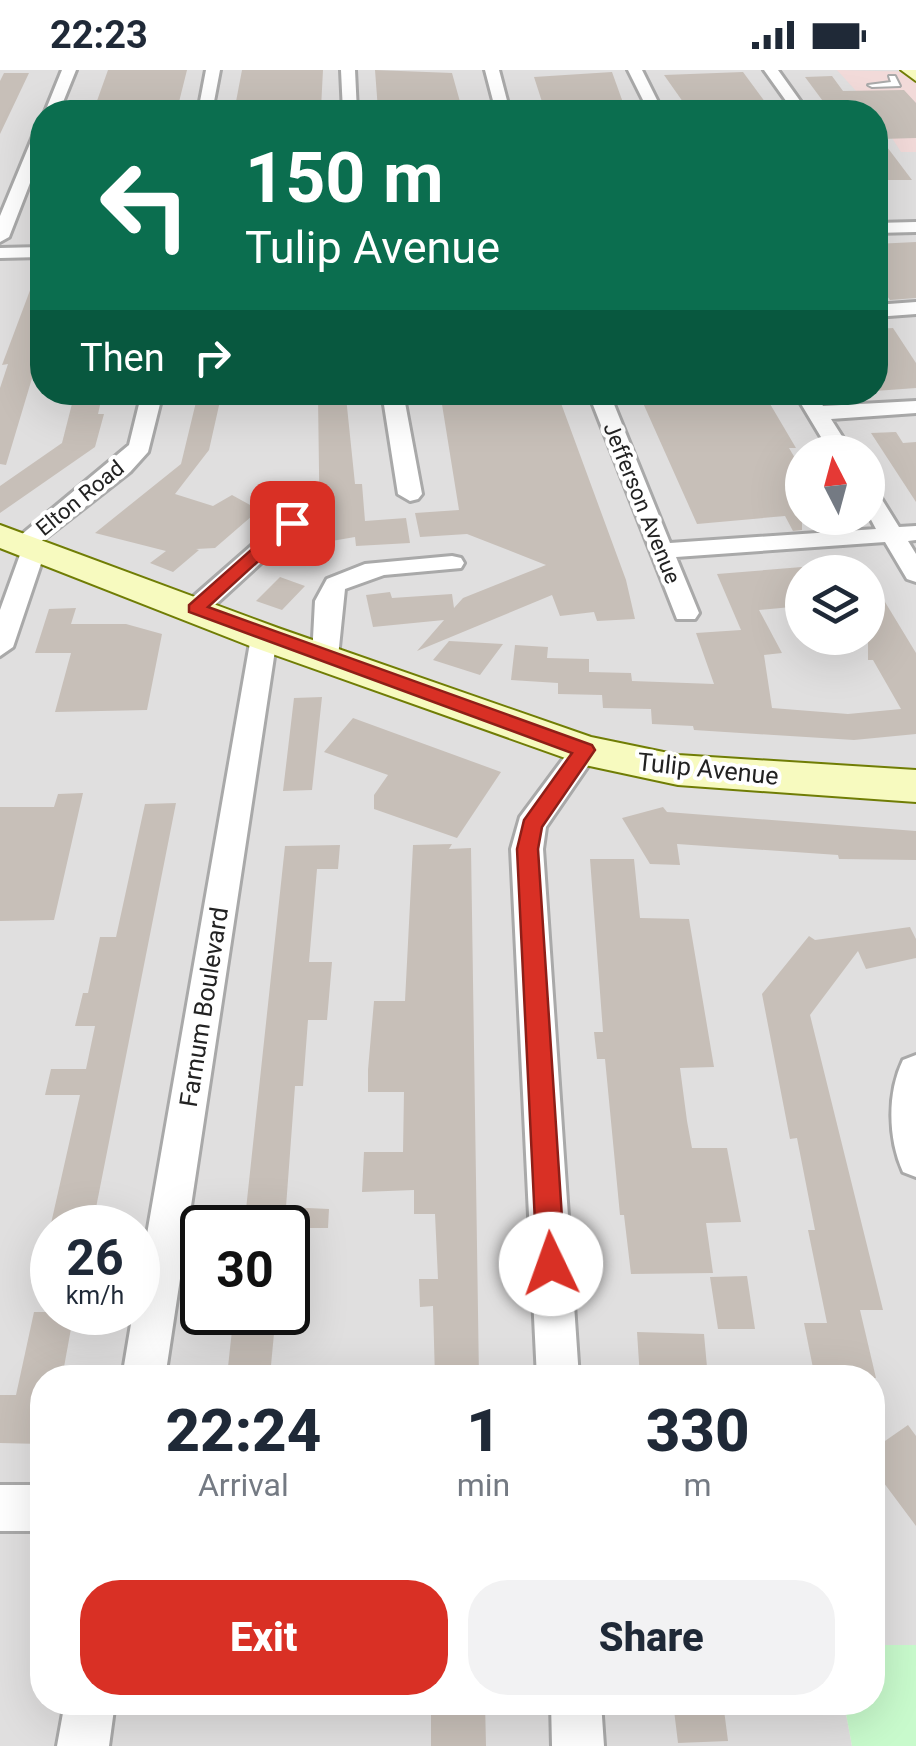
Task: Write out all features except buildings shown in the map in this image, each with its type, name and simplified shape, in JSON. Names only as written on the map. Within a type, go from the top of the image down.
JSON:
[{"type":"main road","name":"Tulip Avenue","points":[[19,543],[264,636],[585,750],[678,770],[916,786]]},
{"type":"street","points":[[57,100],[69,70]]},
{"type":"street","points":[[207,100],[213,70]]},
{"type":"street","points":[[348,70],[349,100]]},
{"type":"street","points":[[492,70],[499,100]]},
{"type":"street","points":[[635,70],[650,100]]},
{"type":"street","points":[[771,70],[792,100]]},
{"type":"street","points":[[0,237],[30,163]]},
{"type":"street","points":[[888,226],[916,227]]},
{"type":"street","points":[[0,253],[30,252]]},
{"type":"street","points":[[888,310],[916,308]]},
{"type":"street","name":"Elton Road","points":[[19,543],[122,467],[140,448],[151,405]]},
{"type":"street","points":[[394,405],[410,494]]},
{"type":"street","name":"Jefferson Avenue","points":[[603,405],[686,613]]},
{"type":"street","points":[[812,405],[831,435]]},
{"type":"street","points":[[817,413],[916,407]]},
{"type":"street","points":[[885,513],[904,533],[916,574]]},
{"type":"street","points":[[196,608],[292,523]]},
{"type":"street","points":[[661,550],[904,533]]},
{"type":"street","points":[[0,647],[19,543]]},
{"type":"street","points":[[325,657],[329,593],[336,583],[372,569],[452,563]]},
{"type":"street","name":"Farnum Boulevard","points":[[145,1365],[264,636]]},
{"type":"street","points":[[557,1365],[528,849],[531,825],[585,750]]},
{"type":"street","points":[[916,1071],[909,1136],[916,1160]]},
{"type":"street","points":[[0,1508],[30,1508]]},
{"type":"street","points":[[83,1746],[88,1715]]},
{"type":"street","points":[[577,1715],[578,1746]]},
{"type":"lane","points":[[872,86],[897,84],[907,74]]},
{"type":"shaded area","points":[[0,70],[916,70],[916,1645],[885,1645],[885,1365],[30,1365],[30,1715],[846,1715],[852,1746],[0,1746]]},
{"type":"shaded area","points":[[837,70],[916,72],[916,152],[901,152],[888,132],[888,100],[864,100]]},
{"type":"green space","points":[[885,1645],[916,1645],[916,1746],[852,1746],[846,1715],[885,1715]]},
{"type":"route","points":[[292,523],[196,608],[585,750],[529,831],[551,1264]]}]
